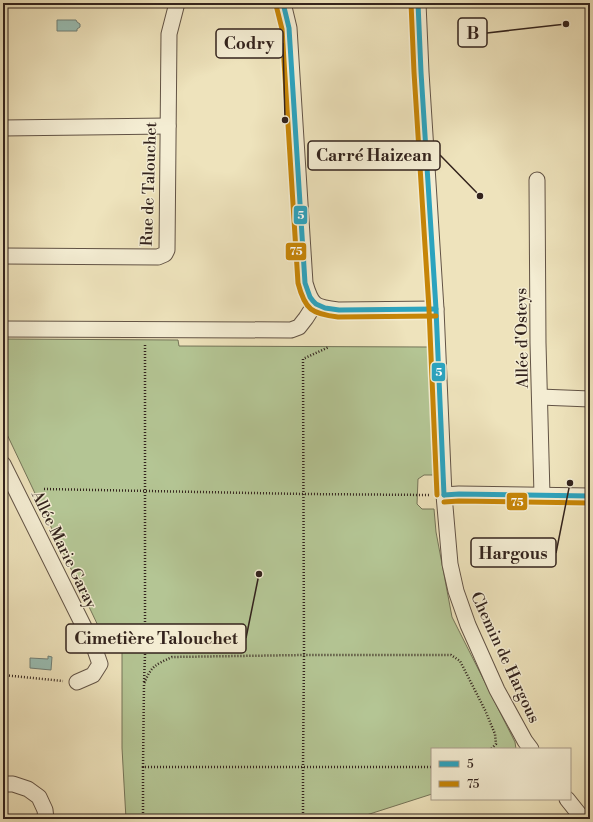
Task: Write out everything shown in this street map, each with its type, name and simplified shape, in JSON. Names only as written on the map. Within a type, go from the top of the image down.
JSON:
[{"type":"street","name":"Rue de Talouchet","points":[[3,256],[158,257],[165,254],[167,250],[169,34],[177,3]]},
{"type":"street","points":[[283,3],[288,28],[305,283],[309,296],[315,304],[323,308],[339,310],[436,309]]},
{"type":"street","name":"Chemin de Hargous","points":[[418,3],[436,309],[444,495],[450,564],[456,591],[468,625],[497,690],[530,748]]},
{"type":"street","points":[[3,128],[168,126]]},
{"type":"street","name":"Allée d'Osteys","points":[[537,180],[538,343],[542,495]]},
{"type":"street","points":[[3,329],[290,330],[299,327],[315,304]]},
{"type":"street","points":[[540,397],[590,399]]},
{"type":"street","name":"Allée Marie Garay","points":[[3,464],[90,640],[100,664],[93,675],[77,682]]},
{"type":"street","points":[[444,495],[590,496]]},
{"type":"street","points":[[3,784],[13,784],[28,790],[39,797],[45,810],[46,819]]},
{"type":"street","points":[[568,800],[584,819]]},
{"type":"path","points":[[143,819],[145,655],[145,344]]},
{"type":"path","points":[[303,819],[304,360],[329,346]]},
{"type":"path","points":[[44,489],[444,495]]},
{"type":"path","points":[[144,684],[148,674],[156,664],[172,657],[450,655],[460,661],[485,710],[495,734],[496,744],[492,748]]},
{"type":"path","points":[[3,675],[77,682]]},
{"type":"path","points":[[143,767],[431,767]]},
{"type":"green space","points":[[3,339],[178,340],[179,346],[428,347],[433,475],[424,475],[418,479],[417,504],[422,509],[434,509],[436,532],[452,617],[515,742],[516,748],[431,748],[431,794],[354,819],[126,819],[122,748],[122,651],[101,632],[3,426]]},
{"type":"water","points":[[57,20],[76,20],[80,24],[80,27],[77,31],[57,31]]},
{"type":"water","points":[[48,656],[52,657],[51,670],[30,668],[30,658],[48,659]]},
{"type":"transit line","name":"5","points":[[283,3],[289,28],[305,283],[310,297],[316,304],[325,308],[339,310],[436,309]]},
{"type":"transit line","name":"75","points":[[411,3],[429,309],[437,495]]},
{"type":"transit line","name":"5","points":[[418,3],[436,309],[444,495]]},
{"type":"transit line","name":"75","points":[[276,5],[282,29],[298,283],[307,305],[316,312],[338,317],[436,316]]},
{"type":"transit line","name":"5","points":[[444,495],[590,496]]},
{"type":"transit line","name":"75","points":[[444,502],[590,503]]},
{"type":"place","name":"B","points":[[566,24]]},
{"type":"place","name":"Codry","points":[[285,120]]},
{"type":"place","name":"Carré Haizean","points":[[480,196]]},
{"type":"place","name":"Hargous","points":[[570,483]]},
{"type":"place","name":"Cimetière Talouchet","points":[[259,574]]}]
